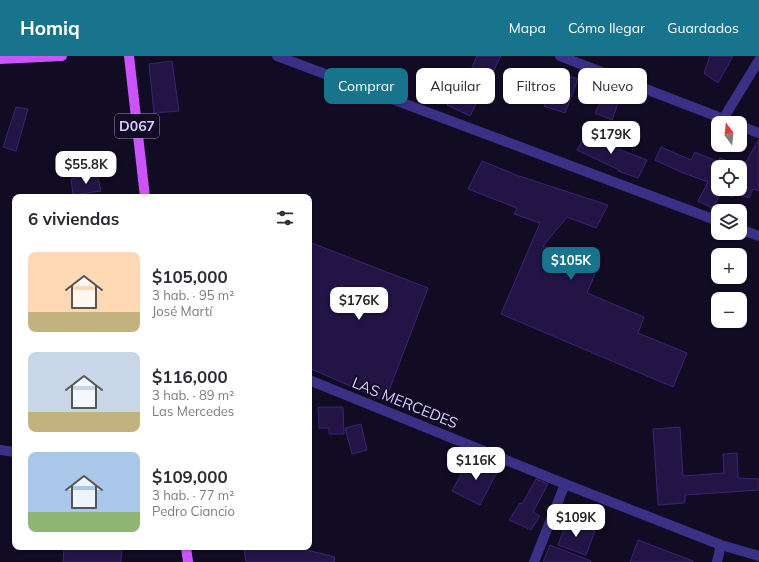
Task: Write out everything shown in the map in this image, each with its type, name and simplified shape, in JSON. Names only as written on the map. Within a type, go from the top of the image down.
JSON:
[{"type":"main road","points":[[0,59],[62,56]]},
{"type":"main road","name":"D067","points":[[129,56],[145,194]]},
{"type":"main road","points":[[186,550],[188,562]]},
{"type":"street","points":[[277,56],[711,218]]},
{"type":"street","points":[[560,56],[715,116]]},
{"type":"street","points":[[725,116],[759,60]]},
{"type":"street","points":[[747,129],[759,133]]},
{"type":"street","points":[[747,232],[759,236]]},
{"type":"street","name":"LAS MERCEDES","points":[[312,381],[565,484],[721,545],[759,556]]},
{"type":"street","points":[[0,450],[12,452]]},
{"type":"street","points":[[534,562],[565,484]]},
{"type":"street","points":[[717,562],[721,545]]},
{"type":"building","points":[[477,56],[501,56],[495,68],[472,68]]},
{"type":"building","points":[[710,56],[733,56],[718,83],[704,73]]},
{"type":"building","points":[[172,61],[179,111],[154,113],[149,64]]},
{"type":"building","points":[[570,76],[578,79],[570,100]]},
{"type":"building","points":[[448,104],[476,104],[470,116]]},
{"type":"building","points":[[545,104],[568,104],[565,113],[544,106]]},
{"type":"building","points":[[599,104],[618,104],[612,120],[595,113]]},
{"type":"building","points":[[16,107],[28,109],[16,151],[3,147]]},
{"type":"building","points":[[610,133],[605,144],[647,160],[638,178],[618,171],[619,170],[577,150],[586,134]]},
{"type":"building","points":[[759,139],[759,191],[753,189],[749,198],[744,196],[747,196],[747,160]]},
{"type":"building","points":[[661,147],[691,160],[695,152],[713,160],[711,160],[711,196],[720,196],[715,204],[711,204],[711,208],[698,201],[708,182],[655,160]]},
{"type":"building","points":[[482,161],[519,176],[608,205],[596,228],[567,217],[543,246],[597,269],[587,293],[644,317],[638,333],[687,353],[673,387],[501,314],[540,223],[514,214],[517,208],[468,189]]},
{"type":"building","points":[[97,173],[101,191],[73,194],[71,179]]},
{"type":"building","points":[[312,243],[428,288],[385,401],[312,369]]},
{"type":"building","points":[[318,407],[343,407],[344,434],[329,434],[329,428],[319,428]]},
{"type":"building","points":[[361,424],[367,450],[352,454],[345,428]]},
{"type":"building","points":[[680,427],[683,476],[724,473],[723,454],[737,453],[738,478],[759,479],[759,490],[685,495],[685,503],[658,505],[653,429]]},
{"type":"building","points":[[479,457],[499,468],[480,505],[452,491],[467,463],[474,466]]},
{"type":"building","points":[[536,479],[548,484],[533,512],[540,516],[531,530],[509,520],[520,503],[522,504]]},
{"type":"building","points":[[567,521],[595,531],[586,555],[558,545]]},
{"type":"building","points":[[638,540],[693,561],[693,562],[630,562]]},
{"type":"building","points":[[550,545],[591,561],[591,562],[543,562]]},
{"type":"building","points":[[64,550],[122,550],[121,562],[63,562]]},
{"type":"building","points":[[244,550],[307,550],[335,557],[334,562],[246,562]]}]
